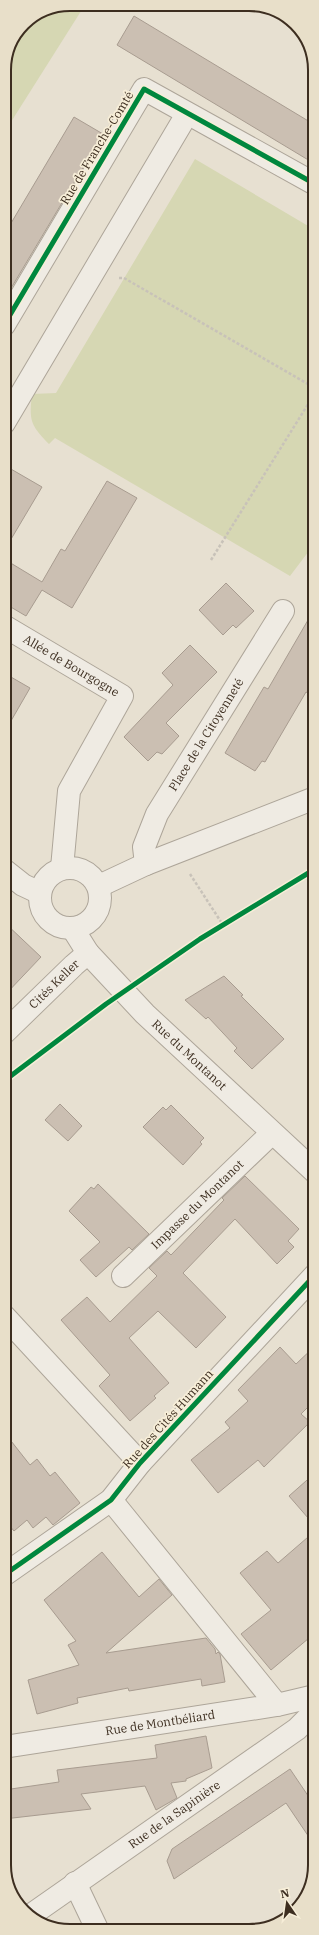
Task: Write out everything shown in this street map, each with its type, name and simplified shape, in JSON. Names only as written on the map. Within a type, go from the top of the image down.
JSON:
[{"type":"street","name":"Rue de Franche-Comté","points":[[11,313],[144,89],[308,180]]},
{"type":"street","points":[[11,411],[187,114]]},
{"type":"street","name":"Place de la Citoyenneté","points":[[146,864],[144,847],[157,814],[283,611]]},
{"type":"street","name":"Allée de Bourgogne","points":[[11,630],[122,696],[69,791],[62,868]]},
{"type":"street","points":[[99,886],[146,864],[308,801]]},
{"type":"street","points":[[73,867],[84,870],[93,876],[99,886],[101,900],[97,914],[87,924],[73,929],[59,926],[48,919],[41,907],[40,893],[44,882],[51,873],[62,868],[73,867]]},
{"type":"street","points":[[11,876],[23,886],[40,893]]},
{"type":"street","name":"Rue du Montanot","points":[[73,929],[88,953],[145,1014],[308,1166]]},
{"type":"street","name":"Cités Keller","points":[[11,1026],[88,953]]},
{"type":"street","name":"Impasse du Montanot","points":[[123,1276],[272,1133]]},
{"type":"street","name":"Rue des Cités Humann","points":[[11,1570],[111,1500],[140,1463],[308,1283]]},
{"type":"street","name":"Rue des Cités Humann","points":[[11,1324],[140,1463]]},
{"type":"street","points":[[111,1500],[278,1705]]},
{"type":"street","name":"Rue de Montbéliard","points":[[11,1746],[278,1705],[308,1698]]},
{"type":"street","name":"Rue de la Sapinière","points":[[35,1912],[297,1729],[308,1718]]},
{"type":"street","points":[[75,1883],[95,1924]]},
{"type":"path","points":[[90,278],[124,278],[308,384]]},
{"type":"path","points":[[211,560],[308,404]]},
{"type":"path","points":[[186,867],[223,925]]},
{"type":"green space","points":[[81,11],[11,122],[12,59],[21,37],[28,28],[37,21],[48,16],[59,12]]},
{"type":"green space","points":[[195,159],[308,226],[308,552],[290,576],[55,438],[49,444],[34,427],[32,422],[32,394],[56,393]]},
{"type":"building","points":[[134,16],[308,121],[308,160],[117,45]]},
{"type":"building","points":[[74,117],[103,134],[11,288],[11,223]]},
{"type":"building","points":[[11,469],[42,487],[11,539]]},
{"type":"building","points":[[107,481],[137,498],[72,608],[42,590],[26,616],[11,607],[11,563],[42,582],[61,549],[65,551]]},
{"type":"building","points":[[226,583],[254,611],[236,628],[233,625],[223,635],[199,610]]},
{"type":"building","points":[[308,620],[308,693],[306,692],[265,762],[262,761],[255,771],[225,753],[264,687],[268,689]]},
{"type":"building","points":[[190,645],[217,672],[166,723],[179,736],[162,754],[157,752],[148,761],[124,737],[173,685],[162,673]]},
{"type":"building","points":[[11,677],[30,688],[11,721]]},
{"type":"building","points":[[11,929],[41,957],[11,989]]},
{"type":"building","points":[[224,976],[243,995],[241,996],[284,1039],[252,1069],[234,1051],[237,1048],[208,1017],[206,1019],[185,1000]]},
{"type":"building","points":[[60,1104],[82,1126],[68,1141],[45,1120]]},
{"type":"building","points":[[171,1105],[204,1138],[200,1142],[202,1144],[183,1165],[143,1127],[163,1107],[166,1110]]},
{"type":"building","points":[[245,1176],[299,1229],[288,1241],[294,1247],[277,1264],[235,1219],[183,1273],[226,1317],[196,1348],[158,1311],[129,1338],[169,1383],[154,1396],[156,1398],[130,1421],[99,1386],[110,1375],[61,1320],[87,1297],[110,1322],[157,1276],[149,1268],[167,1251],[171,1255],[224,1200],[222,1198]]},
{"type":"building","points":[[98,1184],[149,1234],[132,1250],[129,1247],[96,1277],[80,1260],[100,1242],[69,1211],[91,1187],[94,1189]]},
{"type":"building","points":[[280,1347],[296,1364],[308,1353],[308,1407],[301,1414],[308,1420],[308,1424],[264,1467],[258,1460],[218,1493],[191,1460],[230,1428],[225,1422],[248,1401],[238,1390]]},
{"type":"building","points":[[11,1441],[30,1465],[37,1459],[50,1476],[55,1472],[80,1503],[53,1525],[46,1517],[33,1528],[27,1520],[14,1531],[11,1527]]},
{"type":"building","points":[[308,1479],[308,1518],[289,1496]]},
{"type":"building","points":[[308,1537],[308,1639],[271,1670],[241,1634],[271,1610],[240,1573],[267,1551],[278,1563]]},
{"type":"building","points":[[102,1552],[139,1597],[159,1579],[172,1595],[106,1653],[206,1638],[215,1649],[216,1654],[218,1652],[220,1654],[225,1682],[202,1686],[201,1679],[129,1691],[128,1688],[77,1698],[78,1703],[37,1714],[28,1680],[79,1665],[68,1645],[76,1641],[44,1600]]},
{"type":"building","points":[[206,1736],[212,1768],[186,1779],[186,1781],[171,1783],[177,1798],[156,1810],[145,1786],[81,1794],[91,1809],[11,1818],[11,1789],[59,1782],[57,1770],[157,1758],[155,1745]]},
{"type":"building","points":[[290,1769],[308,1796],[308,1836],[286,1803],[174,1879],[167,1861],[172,1849]]},
{"type":"cycle path","points":[[11,313],[144,89],[308,180]]},
{"type":"cycle path","points":[[11,1076],[106,1004],[200,939],[308,873]]},
{"type":"cycle path","points":[[11,1570],[111,1500],[140,1463],[308,1283]]}]
